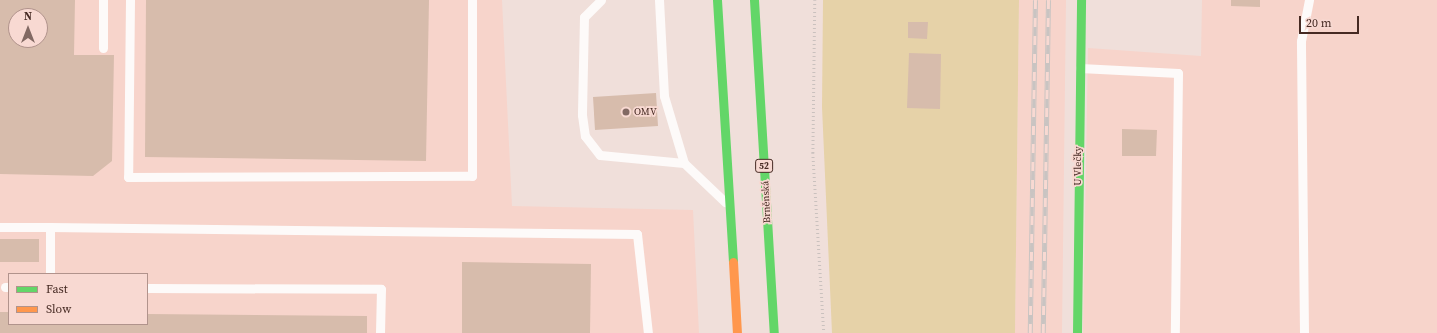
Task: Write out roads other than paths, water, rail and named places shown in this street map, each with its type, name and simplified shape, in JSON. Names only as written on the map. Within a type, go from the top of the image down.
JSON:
[{"type":"main road","points":[[717,0],[737,333]]},
{"type":"main road","name":"Brněnská","points":[[754,0],[774,333]]},
{"type":"main road","name":"U Vlečky","points":[[1077,333],[1081,0]]},
{"type":"lane","points":[[103,0],[103,48]]},
{"type":"lane","points":[[130,0],[128,177],[472,176],[472,0]]},
{"type":"lane","points":[[601,0],[584,17],[582,115],[585,136],[600,155],[684,163]]},
{"type":"lane","points":[[659,0],[664,96],[684,163],[729,206]]},
{"type":"lane","points":[[1304,333],[1301,41],[1309,0]]},
{"type":"lane","points":[[1079,68],[1178,73],[1175,333]]},
{"type":"lane","points":[[0,227],[637,234],[648,333]]},
{"type":"lane","points":[[50,227],[50,273]]},
{"type":"lane","points":[[148,288],[381,289],[380,333]]},
{"type":"railway","points":[[1030,333],[1035,0]]},
{"type":"railway","points":[[1043,333],[1048,0]]},
{"type":"place","name":"OMV","points":[[626,112]]}]
